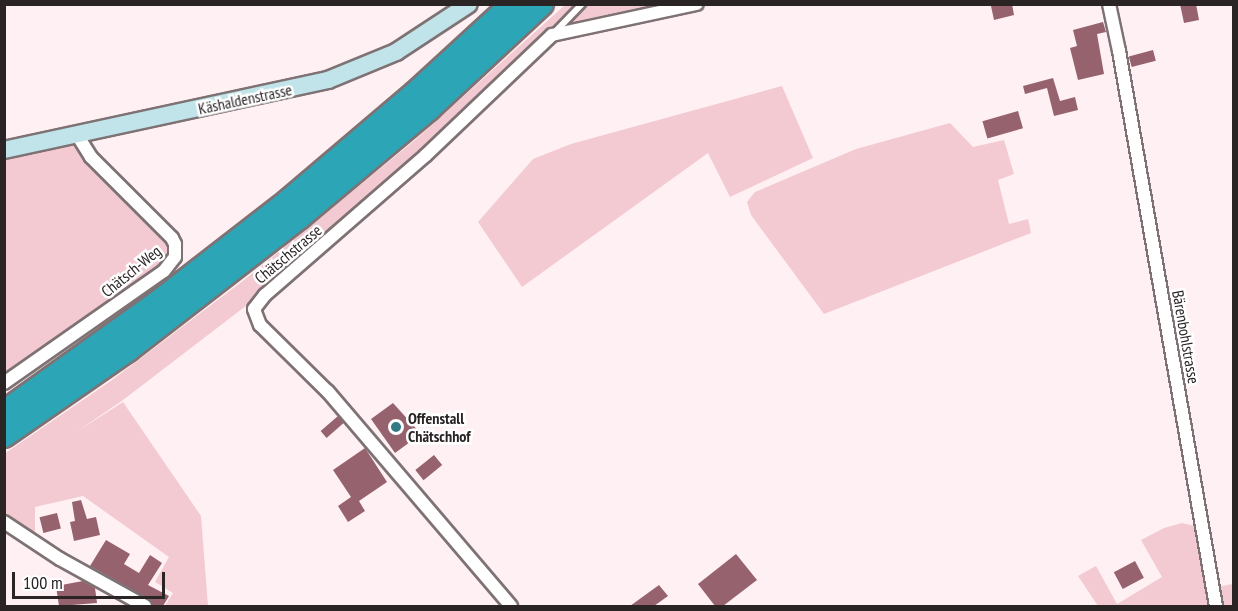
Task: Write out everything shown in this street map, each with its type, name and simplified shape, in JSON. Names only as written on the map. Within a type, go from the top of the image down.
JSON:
[{"type":"highway","points":[[4,412],[159,301],[288,201],[415,93],[512,4]]},
{"type":"highway","points":[[4,436],[137,343],[292,224],[429,109],[542,4]]},
{"type":"street","name":"Käshaldenstrasse","points":[[4,150],[293,89],[346,74],[412,44],[469,4]]},
{"type":"street","points":[[552,35],[697,4]]},
{"type":"street","name":"Bärenbohlstrasse","points":[[1108,4],[1216,606]]},
{"type":"street","name":"Chätschstrasse","points":[[511,606],[328,392],[260,325],[254,309],[265,295],[386,191],[552,35]]},
{"type":"street","name":"Chätsch-Weg","points":[[4,383],[164,271],[175,257],[175,244],[172,238],[91,156],[77,135]]},
{"type":"street","points":[[4,522],[60,559],[146,606]]},
{"type":"lane","name":"Chätschstrasse","points":[[552,35],[582,4]]},
{"type":"shaded area","points":[[565,5],[579,5],[444,134],[361,208],[251,302],[123,400],[75,433],[123,402],[201,516],[208,606],[165,606],[173,593],[155,582],[169,557],[83,496],[35,507],[35,535],[5,516],[4,454],[112,380],[244,280],[415,140]]},
{"type":"shaded area","points":[[587,5],[683,5],[564,27]]},
{"type":"shaded area","points":[[782,86],[813,158],[730,197],[708,153],[522,287],[478,222],[533,159],[571,144]]},
{"type":"shaded area","points":[[950,123],[973,147],[1004,140],[1014,174],[998,180],[1009,224],[1028,219],[1031,233],[824,314],[751,215],[747,202],[755,192],[856,149]]},
{"type":"shaded area","points":[[66,141],[80,147],[170,240],[169,263],[5,377],[5,155]]},
{"type":"shaded area","points":[[1182,523],[1199,527],[1211,588],[1233,584],[1233,606],[1098,606],[1078,576],[1096,566],[1117,604],[1162,577],[1141,540],[1164,528]]},
{"type":"building","points":[[1012,4],[1014,15],[994,20],[991,6]]},
{"type":"building","points":[[1180,4],[1196,4],[1199,20],[1184,23]]},
{"type":"building","points":[[1103,22],[1106,32],[1097,34],[1104,74],[1078,80],[1070,48],[1077,46],[1073,30]]},
{"type":"building","points":[[1153,50],[1156,61],[1132,67],[1129,56]]},
{"type":"building","points":[[1053,78],[1060,101],[1075,97],[1078,110],[1054,116],[1047,88],[1025,94],[1023,86]]},
{"type":"building","points":[[1018,111],[1023,128],[987,139],[982,121]]},
{"type":"building","name":"Offenstall Chätschhof","points":[[393,403],[421,434],[395,453],[371,419]]},
{"type":"building","points":[[338,416],[344,423],[327,438],[321,431]]},
{"type":"building","points":[[365,448],[387,482],[359,501],[365,511],[348,522],[338,506],[351,497],[333,470]]},
{"type":"building","points":[[434,455],[442,465],[424,480],[415,470]]},
{"type":"building","points":[[81,500],[87,519],[96,517],[100,535],[74,541],[70,522],[75,521],[72,502]]},
{"type":"building","points":[[57,513],[61,529],[43,533],[40,517]]},
{"type":"building","points":[[106,540],[130,554],[124,564],[139,573],[150,555],[162,563],[148,585],[169,596],[163,606],[153,606],[149,599],[90,566]]},
{"type":"building","points":[[736,554],[757,580],[723,606],[715,606],[698,584]]},
{"type":"building","points":[[1135,561],[1144,578],[1123,589],[1114,572]]},
{"type":"building","points":[[83,581],[95,588],[97,603],[59,606],[56,586]]},
{"type":"building","points":[[659,585],[668,596],[654,606],[630,606]]},
{"type":"place","name":"Offenstall Chätschhof","points":[[396,427]]}]
